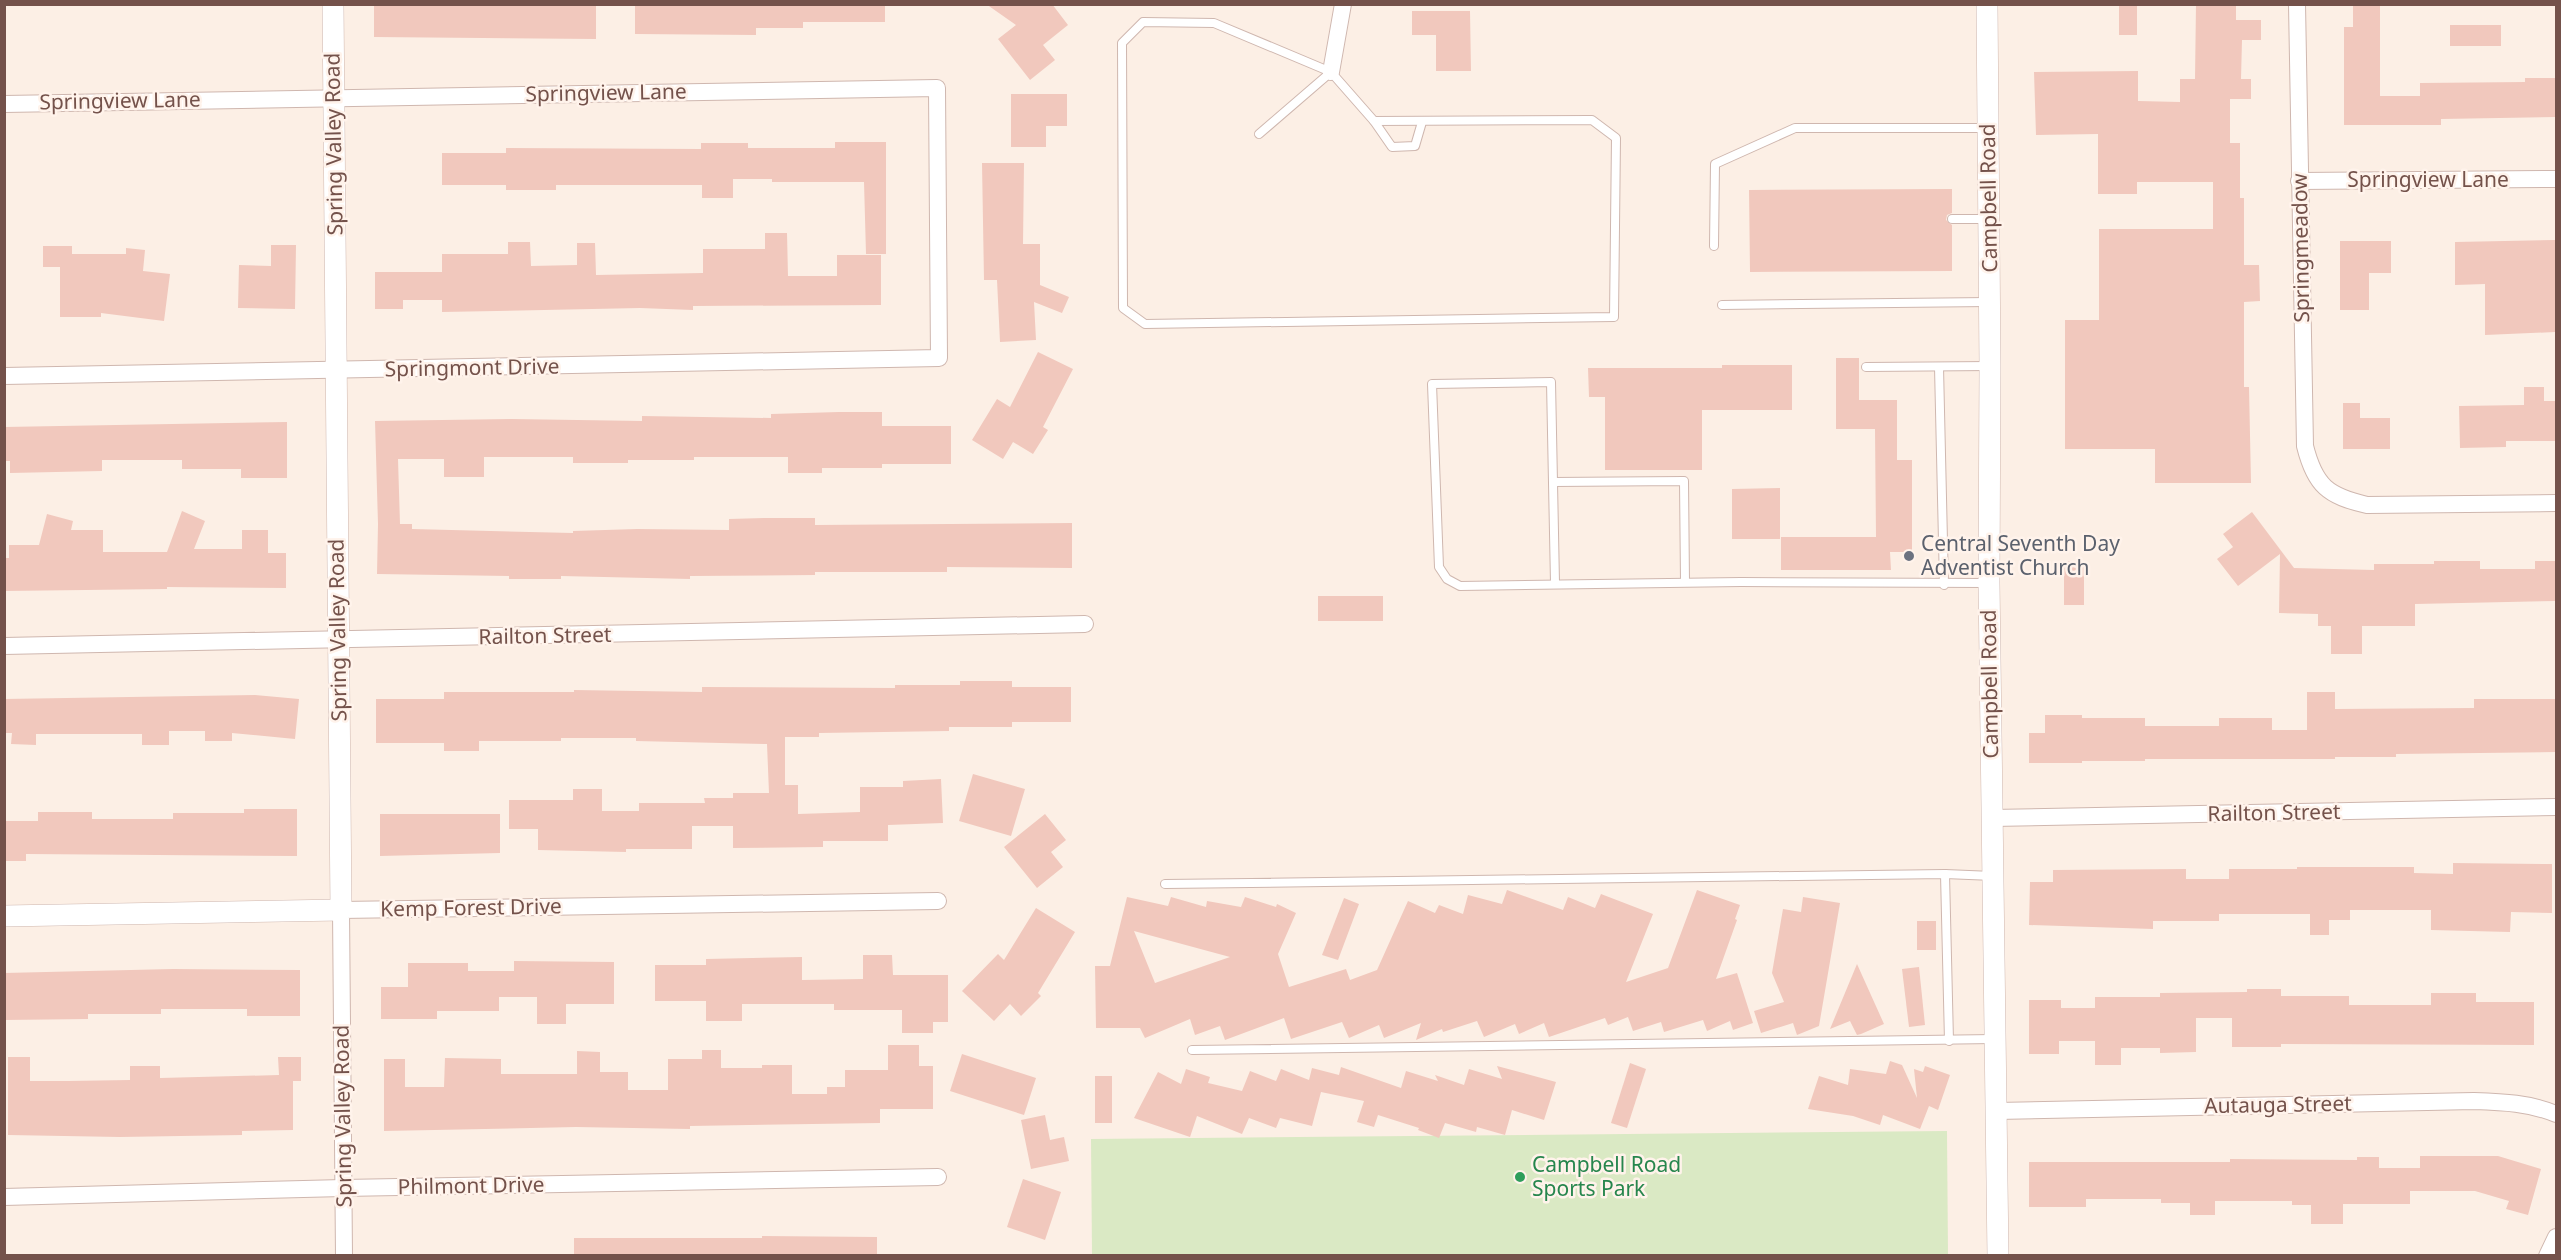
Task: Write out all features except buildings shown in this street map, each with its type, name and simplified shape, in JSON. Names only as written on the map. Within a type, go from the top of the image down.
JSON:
[{"type":"street","name":"Spring Valley Road","points":[[333,4],[344,1256]]},
{"type":"street","points":[[1331,72],[1343,4]]},
{"type":"street","name":"Campbell Road","points":[[1987,4],[1990,302],[1989,584],[1998,1256]]},
{"type":"street","name":"Springmeadow","points":[[2297,4],[2306,446],[2311,469],[2324,488],[2340,499],[2367,505],[2556,503]]},
{"type":"street","name":"Springview Lane","points":[[4,104],[937,88],[939,358]]},
{"type":"street","name":"Springview Lane","points":[[2299,181],[2556,179]]},
{"type":"street","name":"Springmont Drive","points":[[4,376],[939,358]]},
{"type":"street","name":"Railton Street","points":[[4,646],[1085,624]]},
{"type":"street","name":"Railton Street","points":[[1992,818],[2556,807]]},
{"type":"street","name":"Kemp Forest Drive","points":[[4,916],[938,901]]},
{"type":"street","name":"Autauga Street","points":[[1997,1111],[2474,1101],[2520,1103],[2556,1114]]},
{"type":"street","name":"Philmont Drive","points":[[4,1197],[343,1188],[938,1178]]},
{"type":"street","points":[[2547,1256],[2556,1237]]},
{"type":"lane","points":[[1374,121],[1592,120],[1616,138],[1614,318],[1145,324],[1123,308],[1122,43],[1143,22],[1214,23],[1331,72],[1374,121],[1392,147],[1415,146],[1422,122]]},
{"type":"lane","points":[[1259,134],[1331,72]]},
{"type":"lane","points":[[1714,246],[1714,164],[1794,128],[1988,128]]},
{"type":"lane","points":[[1952,219],[1989,219]]},
{"type":"lane","points":[[1722,305],[1990,302]]},
{"type":"lane","points":[[1866,367],[1990,366]]},
{"type":"lane","points":[[1939,367],[1944,585]]},
{"type":"lane","points":[[1555,584],[1551,382],[1432,384],[1439,567],[1447,579],[1460,586],[1685,582],[1989,584]]},
{"type":"lane","points":[[1553,482],[1684,481],[1685,582]]},
{"type":"lane","points":[[1165,884],[1945,874],[1993,876]]},
{"type":"lane","points":[[1945,874],[1949,1041]]},
{"type":"lane","points":[[1191,1050],[1995,1039]]},
{"type":"green space","name":"Campbell Road Sports Park","points":[[1947,1131],[1948,1255],[1092,1255],[1091,1139]]},
{"type":"place","name":"Central Seventh Day Adventist Church","points":[[1909,556]]},
{"type":"place","name":"Campbell Road Sports Park","points":[[1520,1177]]}]
